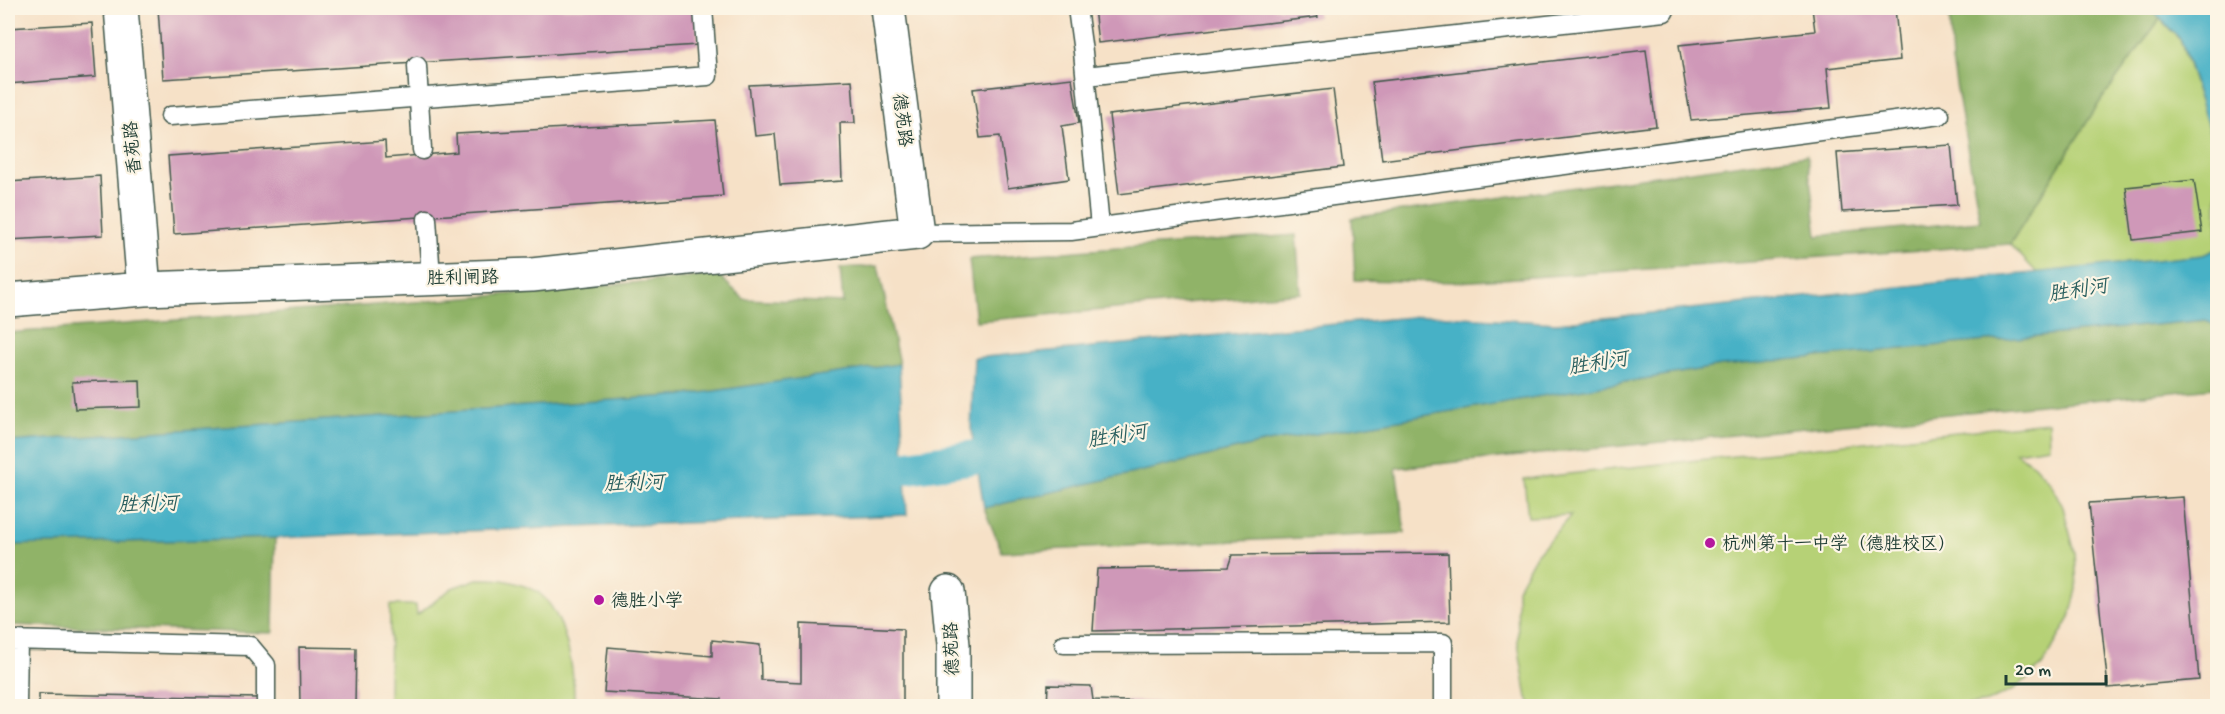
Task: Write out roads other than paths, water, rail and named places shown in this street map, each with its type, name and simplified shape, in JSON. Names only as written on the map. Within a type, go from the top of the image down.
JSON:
[{"type":"street","name":"香苑路","points":[[120,8],[144,289]]},
{"type":"street","name":"德苑路","points":[[888,8],[917,232]]},
{"type":"street","name":"胜利闸路","points":[[8,300],[144,289],[532,275],[917,232]]},
{"type":"street","name":"德苑路","points":[[948,592],[953,645],[953,706]]},
{"type":"lane","points":[[170,116],[708,76],[703,8]]},
{"type":"lane","points":[[1077,8],[1086,76],[1100,227]]},
{"type":"lane","points":[[1086,76],[1664,12],[1666,8]]},
{"type":"lane","points":[[417,66],[422,150]]},
{"type":"lane","points":[[917,232],[1071,231],[1940,115]]},
{"type":"lane","points":[[427,219],[431,278]]},
{"type":"lane","points":[[17,706],[13,640],[250,646],[266,665],[266,706]]},
{"type":"lane","points":[[1064,644],[1443,644],[1443,706]]},
{"type":"water","points":[[2150,8],[2217,8],[2217,145],[2214,146],[2181,40]]},
{"type":"water","points":[[2217,249],[2217,327],[2206,320],[1721,366],[1267,442],[984,508],[971,428],[974,358],[1432,315],[1556,323],[2203,255]]},
{"type":"water","points":[[899,364],[907,515],[275,538],[8,545],[8,442],[687,395]]},
{"type":"waterway","name":"胜利河","points":[[858,472],[882,471],[1022,450]]},
{"type":"place","name":"杭州第十一中学（德胜校区）","points":[[1710,543]]},
{"type":"place","name":"德胜小学","points":[[599,600]]}]
